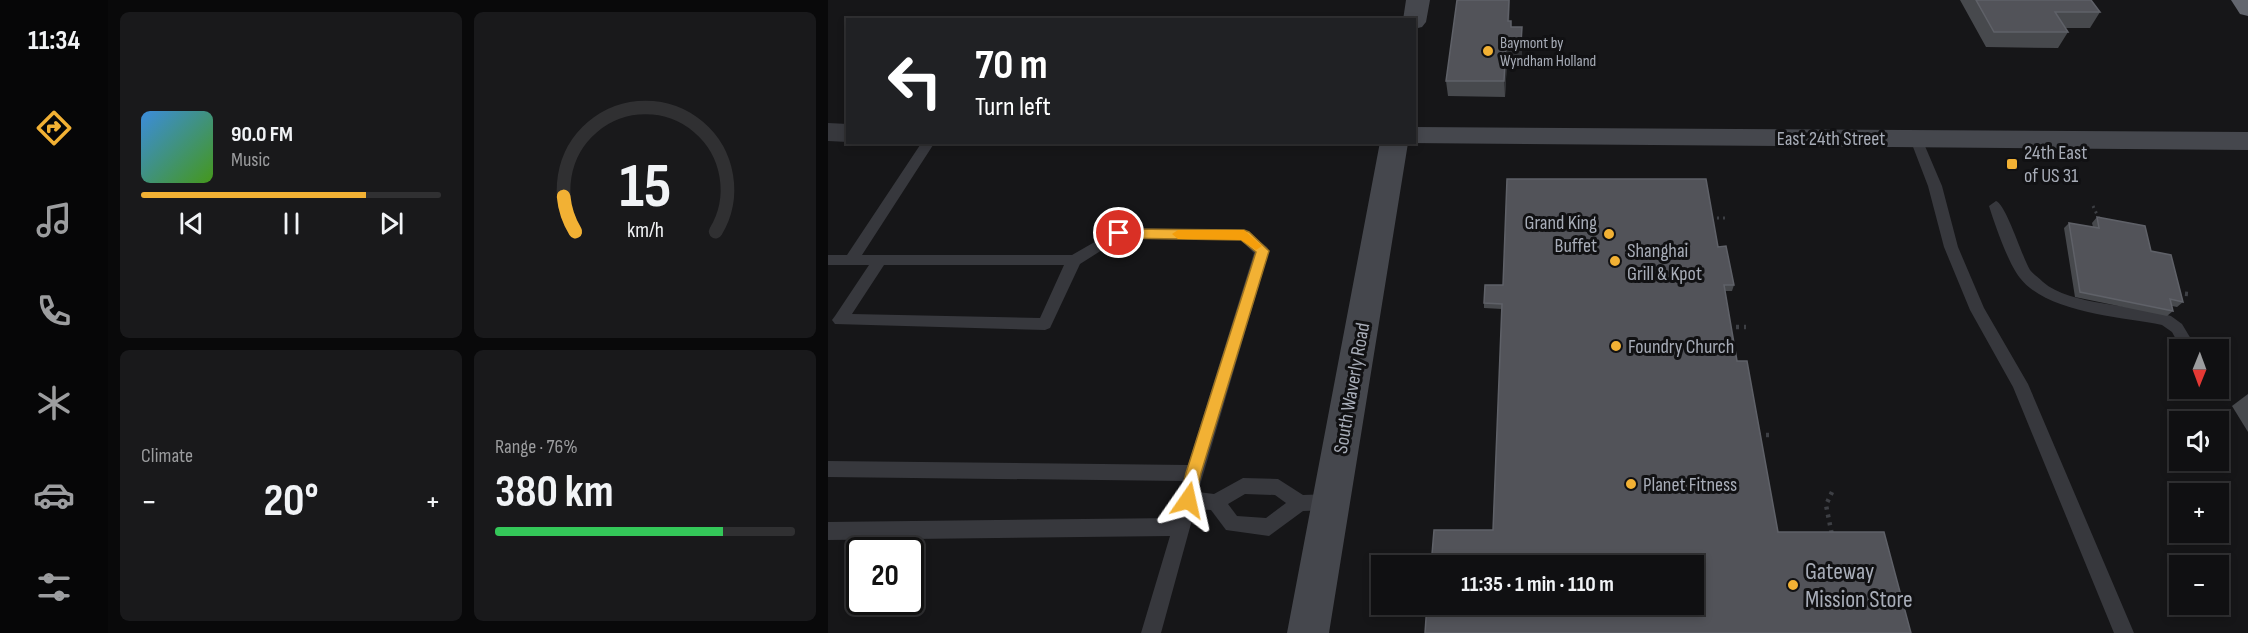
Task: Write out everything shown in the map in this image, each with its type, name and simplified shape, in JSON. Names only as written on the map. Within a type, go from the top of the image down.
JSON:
[{"type":"highway","points":[[2243,0],[2248,9]]},
{"type":"street","points":[[1415,18],[1418,0]]},
{"type":"street","points":[[828,132],[846,133]]},
{"type":"street","name":"East 24th Street","points":[[1416,136],[2248,141]]},
{"type":"street","name":"South Waverly Road","points":[[1308,633],[1316,503],[1394,144]]},
{"type":"lane","points":[[1916,139],[1935,186],[1951,247],[1976,307],[2020,384],[2124,633]]},
{"type":"lane","points":[[851,260],[928,144]]},
{"type":"lane","points":[[1996,206],[2002,225],[2025,274],[2041,289],[2062,300],[2166,320],[2177,328],[2184,339]]},
{"type":"lane","points":[[828,260],[1074,261],[1119,233],[1244,235],[1262,251],[1194,473],[1182,527],[1151,633]]},
{"type":"lane","points":[[879,260],[840,321],[1045,324],[1074,261]]},
{"type":"lane","points":[[828,469],[1194,473]]},
{"type":"lane","points":[[1188,500],[1216,502],[1243,486],[1278,487],[1316,503]]},
{"type":"lane","points":[[1216,502],[1232,524],[1269,527],[1316,503]]},
{"type":"lane","points":[[828,531],[1182,527]]},
{"type":"path","points":[[2093,206],[2101,224]]},
{"type":"path","points":[[1711,218],[1725,218]]},
{"type":"path","points":[[1728,271],[1735,271]]},
{"type":"path","points":[[2173,292],[2190,294]]},
{"type":"path","points":[[1728,327],[1746,327]]},
{"type":"path","points":[[1757,435],[1769,435]]},
{"type":"path","points":[[1832,492],[1826,505],[1832,535]]},
{"type":"building","name":"Baymont by Wyndham Holland","points":[[1457,0],[1509,0],[1508,21],[1511,21],[1511,27],[1522,27],[1521,43],[1506,45],[1504,81],[1446,81]]},
{"type":"building","points":[[1976,0],[2091,0],[2100,12],[2055,12],[2068,32],[1994,32]]},
{"type":"building","points":[[1507,179],[1706,179],[1718,247],[1726,246],[1734,285],[1724,285],[1737,361],[1747,361],[1778,532],[1884,532],[1911,633],[1425,633],[1426,615],[1704,615],[1704,555],[1432,555],[1434,530],[1493,530],[1502,304],[1484,303],[1485,285],[1503,285]]},
{"type":"building","points":[[2097,217],[2145,226],[2151,251],[2171,255],[2183,302],[2170,299],[2173,311],[2080,292],[2069,223],[2099,228]]},
{"type":"slow traffic","points":[[1178,234],[1244,235],[1256,246]]},
{"type":"place","name":"Baymont by Wyndham Holland","points":[[1488,51]]},
{"type":"place","name":"24th East of US 31","points":[[2012,164]]},
{"type":"place","name":"Grand King Buffet","points":[[1609,234]]},
{"type":"place","name":"Shanghai Grill & Kpot","points":[[1615,261]]},
{"type":"place","name":"Foundry Church","points":[[1616,346]]},
{"type":"place","name":"Planet Fitness","points":[[1631,484]]},
{"type":"place","name":"Gateway Mission Store","points":[[1793,585]]},
{"type":"route","points":[[1119,233],[1244,235],[1262,251],[1194,473],[1188,500]]}]
